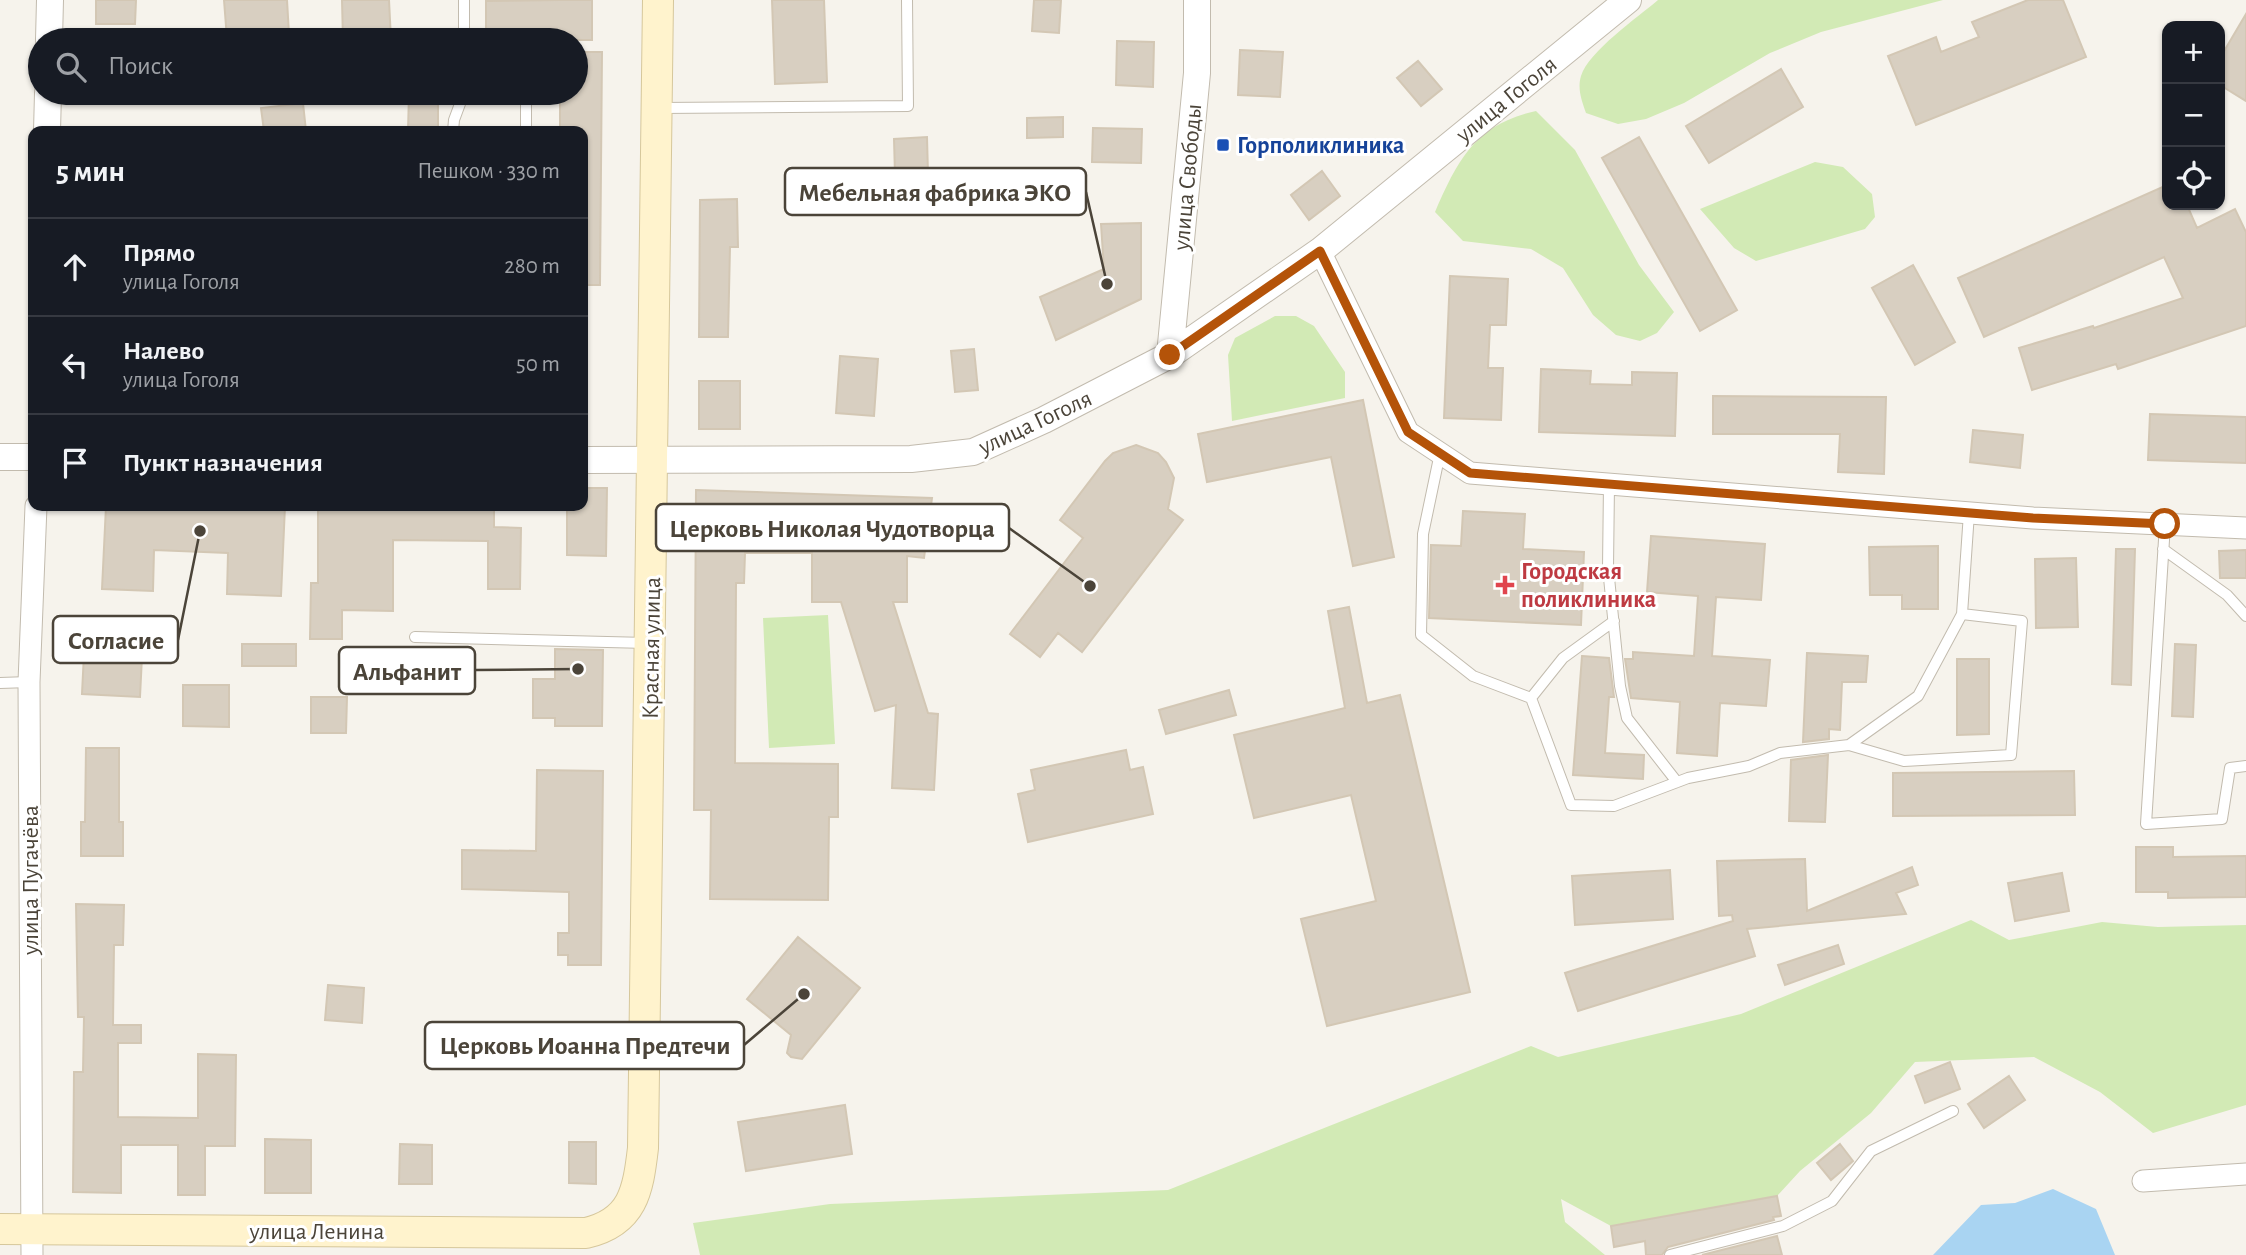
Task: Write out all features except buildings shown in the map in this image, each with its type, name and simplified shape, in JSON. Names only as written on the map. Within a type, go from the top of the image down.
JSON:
[{"type":"main road","name":"Красная улица","points":[[627,1210],[636,1191],[643,1148],[658,0]]},
{"type":"main road","name":"улица Ленина","points":[[0,1229],[33,1242],[586,1233],[602,1230],[627,1210]]},
{"type":"street","points":[[49,28],[50,0]]},
{"type":"street","name":"улица Свободы","points":[[1170,355],[1197,74],[1197,0]]},
{"type":"street","name":"улица Гоголя","points":[[588,460],[911,459],[973,452],[1044,420],[1170,355],[1320,251],[1628,0]]},
{"type":"street","points":[[47,126],[48,105]]},
{"type":"street","points":[[1320,251],[1408,432],[1470,473],[1969,513],[2246,528]]},
{"type":"street","points":[[0,457],[28,457]]},
{"type":"street","name":"улица Пугачёва","points":[[33,1242],[29,682],[36,511]]},
{"type":"street","points":[[2143,1181],[2246,1174]]},
{"type":"lane","points":[[464,0],[464,28]]},
{"type":"lane","points":[[657,108],[908,106],[907,0]]},
{"type":"lane","points":[[453,126],[460,105]]},
{"type":"lane","points":[[526,105],[526,126]]},
{"type":"lane","points":[[1440,453],[1423,534],[1421,635],[1474,676],[1531,698],[1571,805],[1614,806],[1677,782],[1749,766],[1780,753],[1849,745],[1904,761],[2011,755],[2022,621],[1962,614]]},
{"type":"lane","points":[[1609,484],[1608,568],[1620,686],[1628,718],[1677,782]]},
{"type":"lane","points":[[1849,745],[1918,696],[1962,614],[1969,513]]},
{"type":"lane","points":[[2165,524],[2146,824],[2222,819],[2230,768],[2246,766]]},
{"type":"lane","points":[[2163,549],[2227,595],[2246,616]]},
{"type":"lane","points":[[1531,698],[1563,658],[1614,621]]},
{"type":"lane","points":[[415,637],[651,643]]},
{"type":"lane","points":[[0,683],[29,682]]},
{"type":"lane","points":[[1670,1255],[1783,1226],[1832,1201],[1871,1151],[1952,1111]]},
{"type":"green space","points":[[1658,0],[1943,0],[1821,32],[1770,53],[1684,103],[1646,119],[1618,124],[1586,113],[1580,86],[1585,67],[1603,46]]},
{"type":"green space","points":[[1536,111],[1575,150],[1639,265],[1674,312],[1657,333],[1640,341],[1616,335],[1593,315],[1563,268],[1531,249],[1463,241],[1435,212],[1452,176],[1472,146],[1498,125]]},
{"type":"green space","points":[[1815,162],[1843,167],[1872,194],[1875,217],[1865,229],[1756,261],[1734,248],[1700,209]]},
{"type":"green space","points":[[1275,316],[1296,316],[1314,326],[1345,372],[1345,398],[1232,421],[1228,355],[1235,338]]},
{"type":"green space","points":[[828,615],[835,744],[769,748],[763,618]]},
{"type":"green space","points":[[1971,920],[2009,940],[2102,922],[2158,927],[2246,925],[2246,1105],[2153,1133],[2100,1092],[2034,1057],[1915,1062],[1871,1113],[1800,1171],[1777,1196],[1611,1226],[1561,1199],[1565,1222],[1605,1255],[700,1255],[693,1223],[830,1204],[1168,1190],[1531,1046],[1558,1057],[1741,1014]]},
{"type":"water","points":[[2053,1189],[2096,1209],[2115,1255],[1933,1255],[1981,1205],[2015,1203]]},
{"type":"place","name":"Горполиклиника","points":[[1223,145]]},
{"type":"place","name":"Мебельная фабрика ЭКО","points":[[1107,284]]},
{"type":"place","name":"Согласие","points":[[200,531]]},
{"type":"place","name":"Городская поликлиника","points":[[1505,585]]},
{"type":"place","name":"Церковь Николая Чудотворца","points":[[1090,586]]},
{"type":"place","name":"Альфанит","points":[[578,669]]},
{"type":"place","name":"Церковь Иоанна Предтечи","points":[[804,994]]},
{"type":"route","points":[[1170,355],[1320,251],[1408,432],[1470,473],[2033,518],[2165,524]]}]
